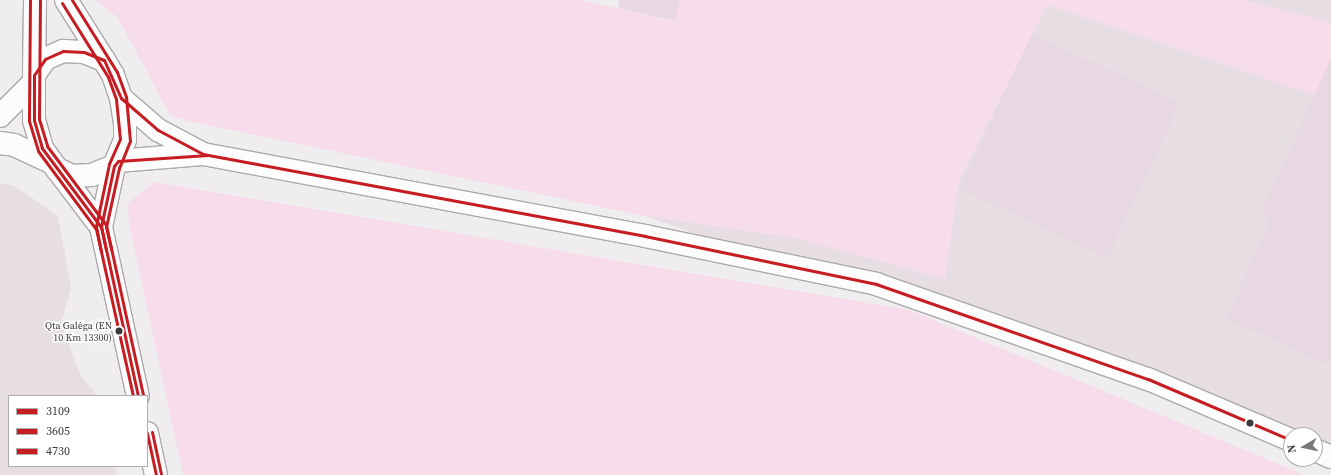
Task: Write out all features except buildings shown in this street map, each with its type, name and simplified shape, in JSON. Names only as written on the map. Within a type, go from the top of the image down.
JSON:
[{"type":"street","points":[[35,0],[33,79],[34,120],[42,148],[100,227],[138,395]]},
{"type":"street","points":[[66,0],[104,60],[121,98],[125,140],[116,164],[100,227]]},
{"type":"street","points":[[0,116],[33,79],[45,59],[63,51],[84,52],[104,60]]},
{"type":"street","points":[[121,98],[158,130],[203,154]]},
{"type":"street","points":[[0,143],[14,145],[54,165],[72,176],[92,175],[116,164],[203,154],[645,236],[876,284],[1148,379],[1283,437]]},
{"type":"street","points":[[148,438],[156,475]]},
{"type":"shaded area","points":[[95,0],[580,0],[674,21],[679,0],[1244,0],[1331,23],[1331,85],[1321,81],[1314,95],[1047,5],[959,181],[945,279],[795,238],[645,216],[188,121],[170,115],[118,18]]},
{"type":"shaded area","points":[[679,0],[1331,0],[1331,456],[1323,453],[1323,427],[1283,427],[1283,439],[645,216]]},
{"type":"shaded area","points":[[155,182],[909,310],[1305,475],[183,475],[129,224],[128,203]]},
{"type":"shaded area","points":[[0,183],[16,187],[58,216],[71,288],[61,323],[80,374],[96,395],[8,395],[8,467],[115,467],[117,475],[0,475]]},
{"type":"transit line","name":"3605","points":[[30,0],[29,121],[38,151],[96,229],[133,395]]},
{"type":"transit line","name":"4730","points":[[40,0],[39,119],[47,146],[106,225],[143,395]]},
{"type":"transit line","name":"4730","points":[[72,0],[117,72],[126,97],[130,141],[119,168],[106,227],[111,249]]},
{"type":"transit line","name":"3605","points":[[62,3],[108,77],[116,99],[120,139],[109,164],[96,226],[101,251]]},
{"type":"transit line","name":"3109","points":[[138,395],[101,227],[42,148],[34,120],[34,75],[45,59],[63,51],[84,52],[104,60],[121,98],[158,130],[203,154],[645,236],[876,284],[1148,379],[1283,437]]},
{"type":"transit line","name":"3109","points":[[106,250],[101,227],[114,166],[118,161],[208,155]]},
{"type":"transit line","name":"4730","points":[[152,432],[161,474]]},
{"type":"transit line","name":"3109","points":[[148,438],[156,475]]},
{"type":"place","name":"Qta Galêga (EN 10 Km 13300)","points":[[119,331]]}]
